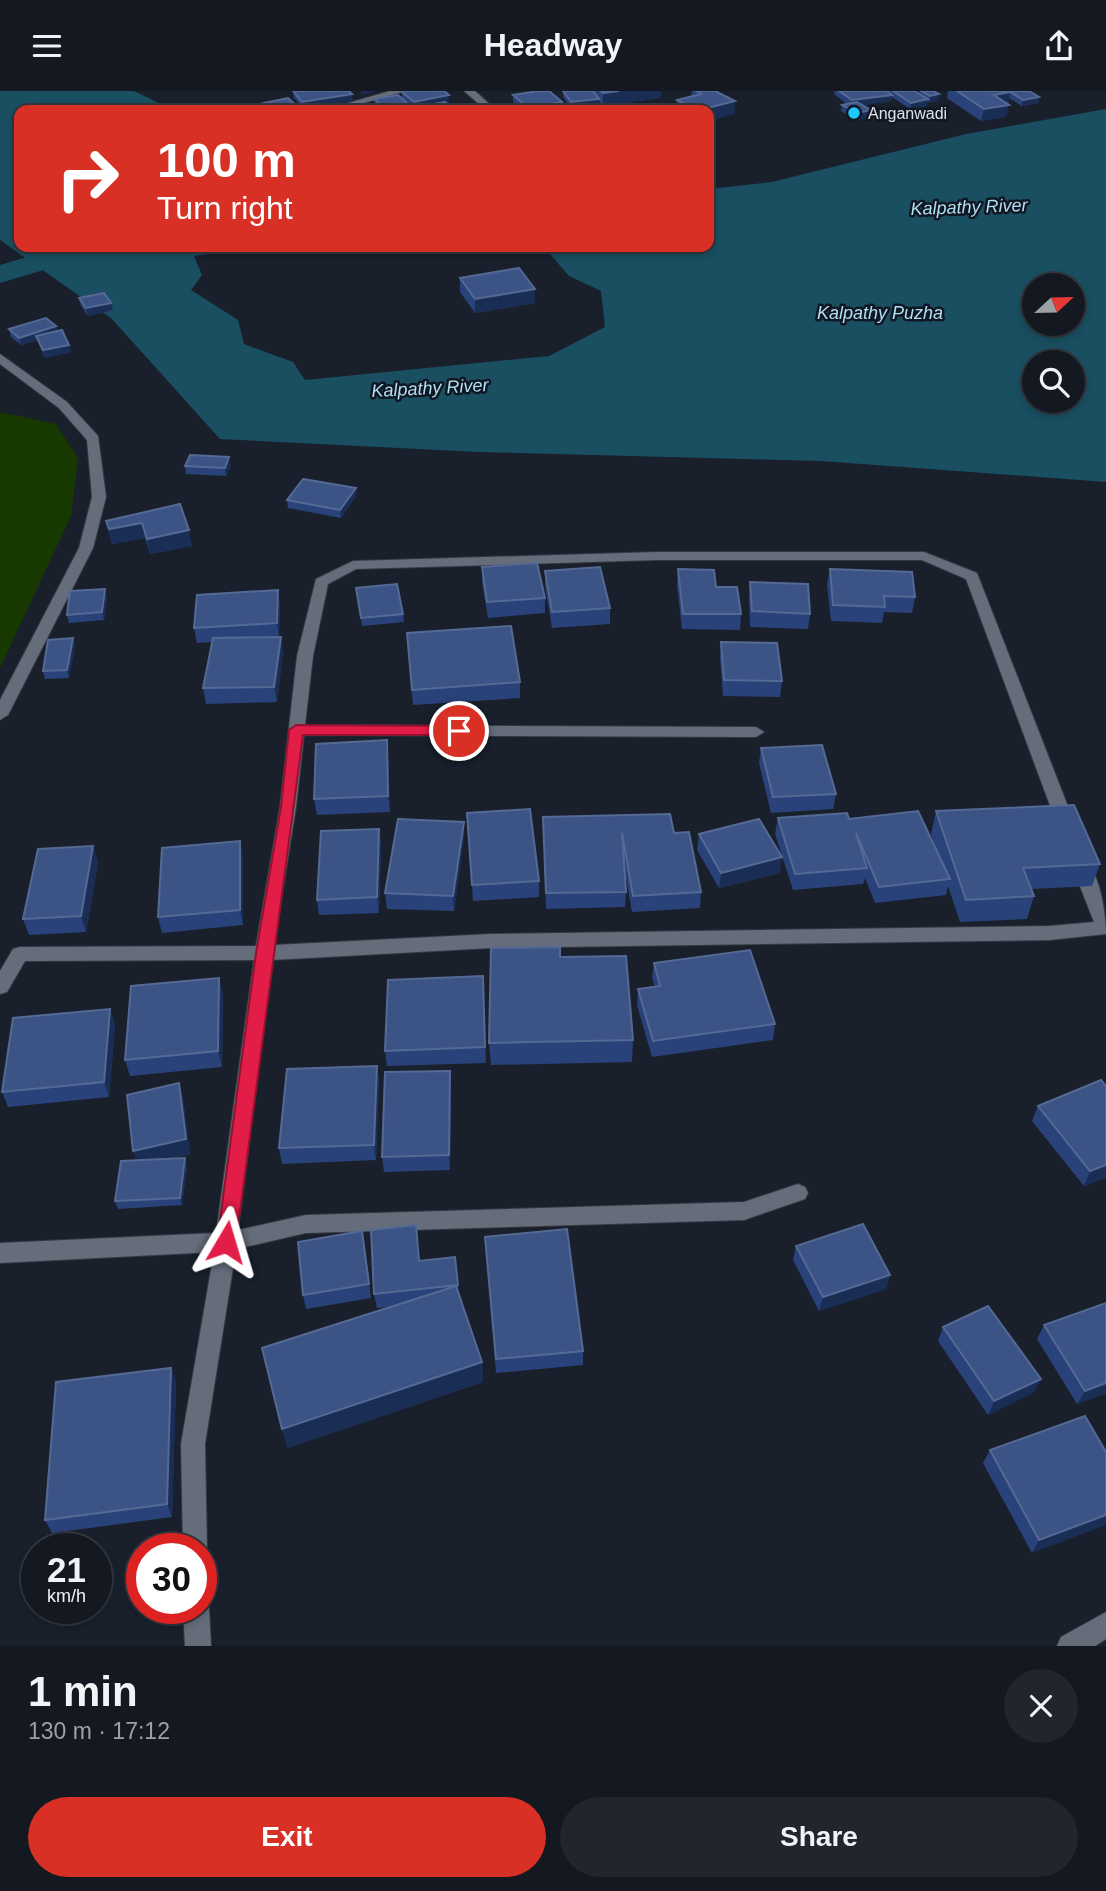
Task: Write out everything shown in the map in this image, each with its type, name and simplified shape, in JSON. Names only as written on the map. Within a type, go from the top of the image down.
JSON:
[{"type":"street","points":[[348,105],[401,91]]},
{"type":"street","points":[[469,91],[485,105]]},
{"type":"street","points":[[0,359],[63,405],[93,439],[99,497],[86,548],[0,715]]},
{"type":"street","points":[[0,987],[20,954],[264,953],[491,941],[1036,934],[1105,928],[972,576],[924,556],[657,556],[353,565],[321,582],[305,656],[288,807],[264,953],[226,1242],[193,1444],[195,1533]]},
{"type":"street","points":[[296,730],[756,732]]},
{"type":"street","points":[[0,1253],[226,1242],[306,1224],[744,1211],[798,1193]]},
{"type":"street","points":[[197,1624],[198,1646]]},
{"type":"street","points":[[1070,1646],[1106,1625]]},
{"type":"green space","points":[[0,412],[56,424],[78,458],[71,516],[0,668]]},
{"type":"water","name":"Kalpathy Puzha","points":[[0,91],[134,91],[163,105],[14,105],[14,250],[0,240]]},
{"type":"water","name":"Kalpathy Puzha","points":[[1106,109],[1106,482],[821,461],[479,452],[220,439],[112,319],[17,252],[223,252],[194,256],[202,275],[191,290],[238,320],[244,344],[293,362],[305,380],[549,356],[605,327],[601,291],[569,276],[548,252],[714,252],[714,188],[772,182],[966,134]]},
{"type":"building","points":[[293,91],[349,91],[352,94],[302,102]]},
{"type":"building","points":[[444,91],[449,95],[414,102],[402,92]]},
{"type":"building","points":[[549,91],[562,102],[525,105],[513,95]]},
{"type":"building","points":[[563,91],[593,91],[599,99],[571,102]]},
{"type":"building","points":[[696,91],[715,91],[735,101],[714,106],[686,105],[677,100],[701,94]]},
{"type":"building","points":[[839,91],[887,91],[892,95],[852,100]]},
{"type":"building","points":[[893,91],[914,91],[928,99],[911,103]]},
{"type":"building","points":[[921,91],[933,91],[939,94],[930,96]]},
{"type":"building","points":[[957,91],[1008,91],[1010,92],[994,95],[1009,105],[984,109]]},
{"type":"building","points":[[1009,91],[1029,91],[1039,97],[1023,100]]},
{"type":"building","points":[[398,95],[408,104],[381,105],[374,99]]},
{"type":"building","points":[[288,98],[296,105],[260,105]]},
{"type":"building","points":[[857,102],[871,110],[857,113],[842,105]]},
{"type":"building","points":[[519,268],[535,289],[475,299],[460,278]]},
{"type":"building","points":[[104,293],[111,303],[86,308],[79,298]]},
{"type":"building","points":[[46,318],[56,326],[19,338],[9,329]]},
{"type":"building","points":[[62,330],[69,345],[43,350],[36,336]]},
{"type":"building","points":[[190,455],[229,457],[225,468],[185,466]]},
{"type":"building","points":[[303,479],[356,488],[340,510],[287,500]]},
{"type":"building","points":[[180,504],[189,530],[147,539],[142,523],[109,529],[106,521]]},
{"type":"building","points":[[537,563],[545,598],[487,602],[482,567]]},
{"type":"building","points":[[600,567],[610,608],[552,612],[545,571]]},
{"type":"building","points":[[678,569],[714,570],[716,587],[737,587],[741,614],[683,614]]},
{"type":"building","points":[[830,569],[912,572],[915,597],[884,596],[885,607],[833,605]]},
{"type":"building","points":[[750,582],[808,584],[810,614],[752,611]]},
{"type":"building","points":[[397,584],[403,614],[361,618],[356,588]]},
{"type":"building","points":[[105,589],[102,612],[67,615],[70,591]]},
{"type":"building","points":[[278,590],[277,623],[194,628],[197,595]]},
{"type":"building","points":[[511,626],[520,682],[412,690],[407,633]]},
{"type":"building","points":[[281,637],[274,687],[203,688],[213,638]]},
{"type":"building","points":[[73,638],[67,670],[43,671],[48,640]]},
{"type":"building","points":[[721,642],[777,643],[782,681],[724,680]]},
{"type":"building","points":[[387,740],[388,796],[314,799],[316,744]]},
{"type":"building","points":[[822,745],[836,794],[773,797],[761,748]]},
{"type":"building","points":[[1074,805],[1100,864],[1023,868],[1034,896],[966,900],[936,811]]},
{"type":"building","points":[[530,809],[539,881],[472,885],[467,813]]},
{"type":"building","points":[[918,811],[950,879],[879,887],[856,833],[867,868],[795,874],[778,818],[847,813],[849,819]]},
{"type":"building","points":[[670,814],[674,833],[689,832],[701,892],[633,896],[622,833],[626,892],[546,893],[543,817]]},
{"type":"building","points":[[398,819],[464,822],[453,896],[385,893]]},
{"type":"building","points":[[759,819],[782,857],[721,873],[699,834]]},
{"type":"building","points":[[379,829],[377,897],[317,900],[321,831]]},
{"type":"building","points":[[240,841],[240,910],[158,917],[162,848]]},
{"type":"building","points":[[93,846],[81,916],[23,919],[38,849]]},
{"type":"building","points":[[560,947],[560,957],[626,956],[633,1040],[489,1043],[491,948]]},
{"type":"building","points":[[750,950],[775,1024],[653,1041],[638,989],[660,986],[654,963]]},
{"type":"building","points":[[483,976],[485,1047],[385,1051],[388,980]]},
{"type":"building","points":[[219,978],[218,1051],[125,1060],[131,986]]},
{"type":"building","points":[[110,1009],[104,1082],[2,1092],[13,1018]]},
{"type":"building","points":[[377,1066],[374,1145],[279,1148],[287,1069]]},
{"type":"building","points":[[450,1071],[449,1155],[382,1157],[385,1072]]},
{"type":"building","points":[[1101,1080],[1106,1086],[1106,1165],[1090,1171],[1038,1106]]},
{"type":"building","points":[[179,1083],[186,1139],[133,1151],[127,1095]]},
{"type":"building","points":[[185,1158],[180,1198],[115,1201],[121,1161]]},
{"type":"building","points":[[863,1224],[890,1275],[823,1297],[796,1246]]},
{"type":"building","points":[[416,1225],[419,1261],[455,1257],[458,1285],[374,1294],[371,1230]]},
{"type":"building","points":[[567,1229],[583,1351],[496,1359],[485,1237]]},
{"type":"building","points":[[362,1231],[369,1284],[303,1295],[298,1242]]},
{"type":"building","points":[[456,1286],[482,1362],[282,1429],[262,1348]]},
{"type":"building","points":[[1106,1303],[1106,1383],[1085,1391],[1044,1325]]},
{"type":"building","points":[[988,1306],[1041,1379],[994,1401],[943,1327]]},
{"type":"building","points":[[171,1368],[167,1504],[45,1520],[56,1382]]},
{"type":"building","points":[[1085,1416],[1106,1452],[1106,1515],[1039,1540],[990,1450]]},
{"type":"waterway","points":[[0,274],[74,252]]},
{"type":"place","name":"Anganwadi","points":[[854,113]]},
{"type":"route","points":[[226,1242],[264,953],[288,807],[296,730],[459,731]]},
{"type":"water label","name":"Kalpathy River","points":[[969,207]]},
{"type":"water label","name":"Kalpathy River","points":[[430,388]]}]
